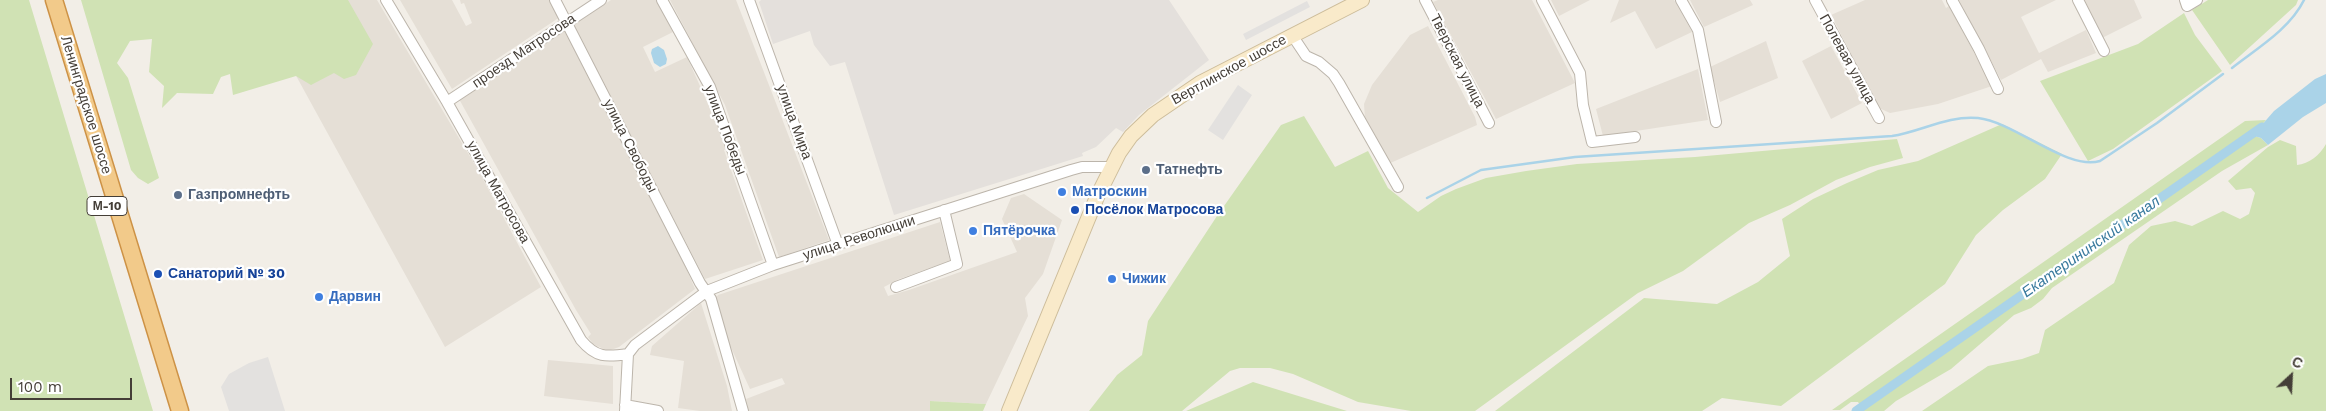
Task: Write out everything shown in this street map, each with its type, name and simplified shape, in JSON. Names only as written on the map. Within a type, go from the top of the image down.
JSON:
[{"type":"highway","name":"Ленинградское шоссе","points":[[44,0],[169,411]]},
{"type":"highway","name":"Ленинградское шоссе","points":[[54,0],[180,411]]},
{"type":"main road","name":"Вертлинское шоссе","points":[[1009,411],[1089,214],[1111,167],[1131,136],[1163,107],[1200,83],[1362,0]]},
{"type":"street","name":"улица Матросова","points":[[386,0],[447,102],[582,340],[589,349],[597,354],[612,356],[628,354]]},
{"type":"street","name":"улица Свободы","points":[[555,0],[700,283],[707,291],[724,341],[742,411]]},
{"type":"street","name":"проезд Матросова","points":[[447,102],[601,0]]},
{"type":"street","name":"улица Победы","points":[[662,0],[710,88],[773,266]]},
{"type":"street","name":"улица Мира","points":[[749,0],[838,245]]},
{"type":"street","name":"Тверская улица","points":[[1425,0],[1488,123]]},
{"type":"street","points":[[1542,0],[1580,73],[1584,105],[1592,142],[1635,136]]},
{"type":"street","points":[[1681,0],[1698,30],[1716,122]]},
{"type":"street","name":"Полевая улица","points":[[1815,0],[1880,118]]},
{"type":"street","points":[[1952,0],[1998,89]]},
{"type":"street","points":[[2078,0],[2104,51]]},
{"type":"street","points":[[2186,3],[2197,0]]},
{"type":"street","points":[[1292,35],[1306,56],[1319,62],[1336,78],[1398,187]]},
{"type":"street","name":"улица Революции","points":[[628,354],[635,345],[707,291],[773,266],[1071,170],[1082,167],[1111,167]]},
{"type":"street","points":[[896,288],[958,264],[944,210]]},
{"type":"street","points":[[628,354],[625,408],[658,411]]},
{"type":"shaded area","points":[[249,0],[377,0],[478,170],[541,287],[445,347],[283,52]]},
{"type":"shaded area","points":[[400,0],[452,0],[466,26],[472,23],[464,3],[461,4],[460,0],[550,0],[560,17],[452,89]]},
{"type":"shaded area","points":[[611,0],[656,0],[673,32],[643,47],[655,72],[687,57],[717,124],[726,149],[724,150],[763,260],[705,279],[573,25]]},
{"type":"shaded area","points":[[670,0],[736,0],[829,240],[779,257],[725,105]]},
{"type":"shaded area","points":[[761,0],[1169,0],[1209,60],[1139,115],[1123,132],[1116,128],[1096,147],[1082,153],[1083,156],[894,215],[845,62],[830,66],[814,45],[810,31],[773,44],[759,2]]},
{"type":"shaded area","points":[[1438,0],[1532,0],[1575,83],[1496,119],[1433,2]]},
{"type":"shaded area","points":[[1551,0],[1590,0],[1559,16]]},
{"type":"shaded area","points":[[1619,0],[1674,0],[1692,32],[1656,49],[1635,11],[1610,23]]},
{"type":"shaded area","points":[[1690,0],[1750,0],[1753,5],[1704,27]]},
{"type":"shaded area","points":[[1865,0],[1942,0],[1946,8],[1949,6],[1992,86],[1938,104],[1890,113],[1879,108],[1831,15]]},
{"type":"shaded area","points":[[1959,0],[2056,0],[2021,17],[2039,53],[2086,30],[2096,53],[2048,72],[2041,59],[2001,80]]},
{"type":"shaded area","points":[[2083,0],[2134,0],[2142,18],[2102,38]]},
{"type":"shaded area","points":[[1307,1],[1310,7],[1246,40],[1243,34]]},
{"type":"shaded area","points":[[1428,26],[1475,117],[1477,125],[1388,164],[1365,119],[1364,104],[1372,85],[1410,35]]},
{"type":"shaded area","points":[[565,30],[673,237],[695,289],[619,347],[608,351],[593,344],[588,337],[591,334],[459,99]]},
{"type":"shaded area","points":[[1766,41],[1778,78],[1720,102],[1710,67]]},
{"type":"shaded area","points":[[1831,46],[1862,103],[1831,119],[1802,61]]},
{"type":"shaded area","points":[[1698,69],[1708,120],[1603,136],[1596,109]]},
{"type":"shaded area","points":[[1238,85],[1252,95],[1223,140],[1208,130]]},
{"type":"shaded area","points":[[1024,194],[1062,220],[1043,274],[1025,298],[1028,316],[986,404],[930,401],[930,411],[749,411],[746,399],[785,384],[782,378],[750,389],[728,341],[715,299],[718,295],[940,222],[950,261],[899,279],[884,287],[888,296],[909,290],[1017,252],[1002,219],[1011,198]]},
{"type":"shaded area","points":[[701,303],[727,386],[732,411],[700,411],[678,408],[684,361],[650,355],[652,346]]},
{"type":"shaded area","points":[[268,357],[285,411],[229,411],[221,387],[229,374],[249,363]]},
{"type":"shaded area","points":[[548,360],[613,366],[613,404],[544,396]]},
{"type":"green space","points":[[0,0],[29,0],[153,411],[0,411]]},
{"type":"green space","points":[[81,0],[348,0],[373,44],[356,75],[344,79],[334,73],[311,85],[296,76],[233,95],[230,74],[221,77],[213,94],[177,93],[162,108],[164,86],[149,72],[152,39],[130,41],[117,63],[128,78],[159,178],[148,184],[138,178],[131,170]]},
{"type":"green space","points":[[2208,0],[2298,0],[2296,5],[2230,65],[2192,10]]},
{"type":"green space","points":[[2184,13],[2195,35],[2222,71],[2113,149],[2088,161],[2040,81],[2138,44]]},
{"type":"green space","points":[[1304,116],[1335,167],[1368,151],[1388,188],[1418,212],[1441,196],[1486,178],[1577,164],[1695,157],[1897,139],[1903,158],[1870,167],[1836,180],[1790,205],[1749,223],[1683,271],[1638,293],[1475,411],[1411,411],[1358,402],[1293,374],[1270,368],[1240,368],[1230,371],[1182,411],[1089,411],[1117,375],[1142,355],[1148,321],[1217,216],[1281,125]]},
{"type":"green space","points":[[2266,120],[2261,126],[2253,130],[2254,136],[2261,138],[2268,145],[2222,171],[2052,288],[2043,299],[2031,308],[2014,315],[1951,369],[1896,401],[1884,411],[1864,411],[1858,402],[1851,402],[1840,410],[1832,410],[2245,121]]},
{"type":"green space","points":[[2002,124],[2062,154],[2045,179],[2003,210],[1976,235],[1945,284],[1781,406],[1722,398],[1702,411],[1495,411],[1644,298],[1717,304],[1758,282],[1790,256],[1782,219],[1813,199],[1878,170],[1918,161]]},
{"type":"green space","points":[[2280,140],[2296,146],[2297,165],[2306,163],[2314,158],[2326,144],[2326,411],[1922,411],[1988,366],[2022,359],[2039,353],[2045,330],[2114,283],[2129,245],[2151,226],[2175,221],[2192,226],[2223,211],[2240,219],[2249,214],[2255,193],[2251,188],[2236,190],[2228,181],[2268,147]]},
{"type":"green space","points":[[1253,382],[1347,411],[1186,411]]},
{"type":"green space","points":[[930,401],[986,404],[983,411],[930,411]]},
{"type":"water","points":[[658,46],[664,50],[667,59],[666,64],[660,67],[654,63],[651,53],[652,49]]},
{"type":"water","points":[[2326,74],[2326,103],[2303,117],[2268,145],[2261,138],[2254,136],[2253,130],[2261,126],[2274,111],[2315,79]]},
{"type":"waterway","points":[[2232,68],[2281,29],[2298,10],[2304,0]]},
{"type":"waterway","points":[[1427,198],[1481,170],[1575,157],[1892,136],[1945,121],[1967,118],[1993,121],[2072,159],[2087,162],[2100,161],[2157,123],[2223,74]]},
{"type":"waterway","name":"Екатерининский канал","points":[[1856,411],[2262,127]]},
{"type":"place","name":"Татнефть","points":[[1146,170]]},
{"type":"place","name":"Матроскин","points":[[1062,192]]},
{"type":"place","name":"Газпромнефть","points":[[178,195]]},
{"type":"place","name":"Посёлок Матросова","points":[[1075,210]]},
{"type":"place","name":"Пятёрочка","points":[[973,231]]},
{"type":"place","name":"Санаторий № 30","points":[[158,274]]},
{"type":"place","name":"Чижик","points":[[1112,279]]},
{"type":"place","name":"Дарвин","points":[[319,297]]}]
